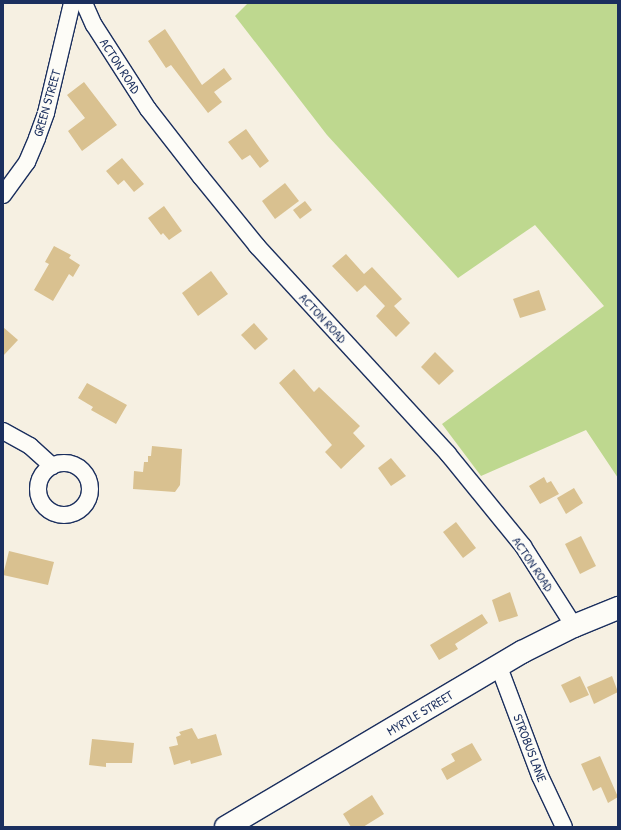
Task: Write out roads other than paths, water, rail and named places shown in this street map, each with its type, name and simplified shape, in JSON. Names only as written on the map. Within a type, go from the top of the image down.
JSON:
[{"type":"street","name":"GREEN STREET","points":[[3,195],[26,162],[46,113],[72,3]]},
{"type":"street","name":"ACTON ROAD","points":[[84,3],[94,25],[148,109],[201,177],[262,251],[448,454],[523,546],[574,626]]},
{"type":"street","points":[[3,431],[30,446],[52,466]]},
{"type":"street","name":"MYRTLE STREET","points":[[226,827],[499,667],[574,626],[618,608]]},
{"type":"street","name":"STROBUS LANE","points":[[499,667],[537,770],[564,827]]}]
